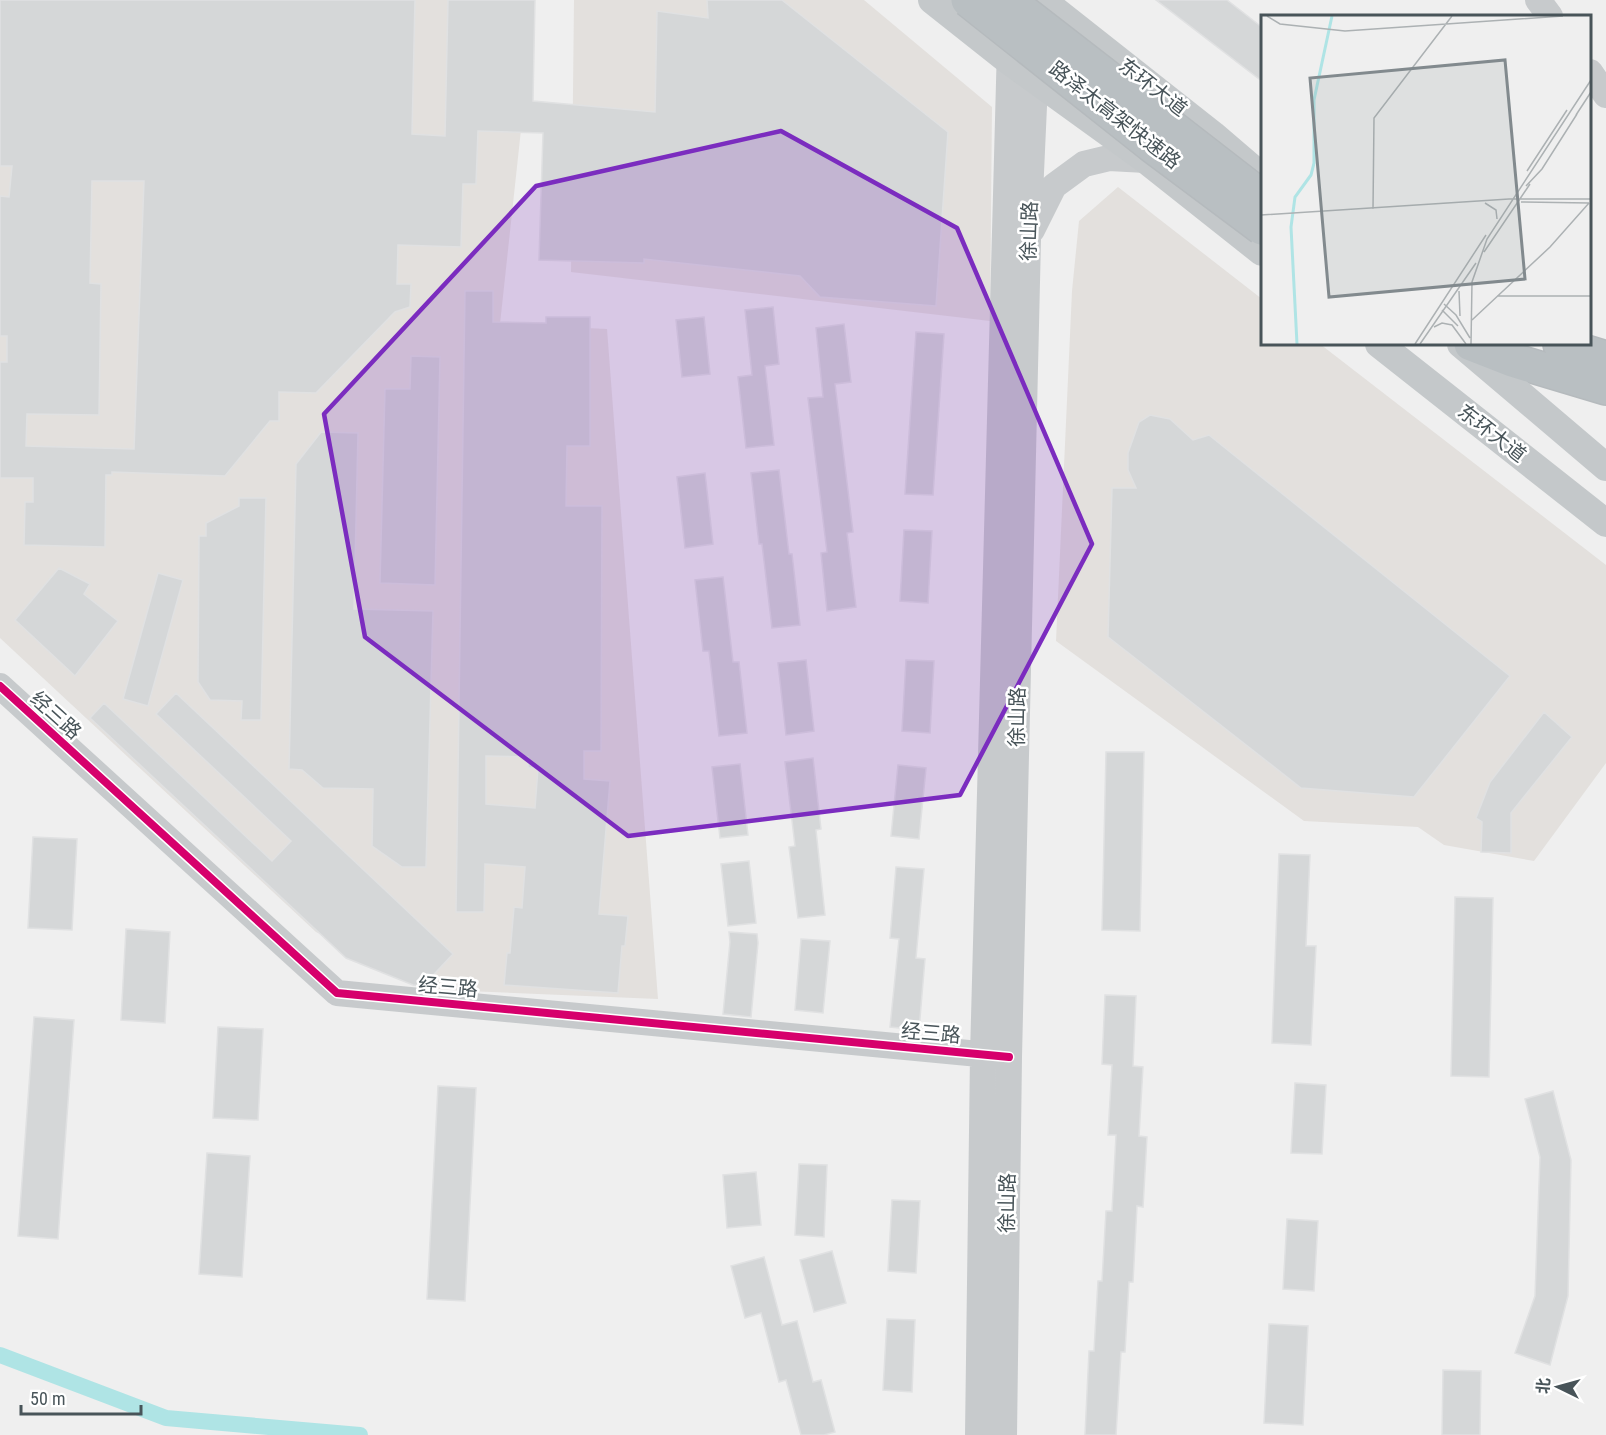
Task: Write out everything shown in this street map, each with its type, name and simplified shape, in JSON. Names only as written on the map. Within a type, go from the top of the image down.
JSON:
[{"type":"highway","name":"路泽太高架快速路","points":[[968,0],[1151,145],[1261,227]]},
{"type":"highway","name":"路泽太高架快速路","points":[[1010,0],[1261,195]]},
{"type":"highway","points":[[1473,345],[1512,360],[1606,388]]},
{"type":"highway","points":[[1563,345],[1606,358]]},
{"type":"main road","points":[[932,0],[1009,61],[1146,160],[1261,250]]},
{"type":"main road","name":"徐山路","points":[[978,1435],[983,1055],[1010,0]]},
{"type":"main road","name":"徐山路","points":[[1004,1435],[1009,1057],[1028,239],[1041,0]]},
{"type":"main road","name":"东环大道","points":[[1041,0],[1261,175]]},
{"type":"main road","points":[[1538,0],[1549,15]]},
{"type":"main road","points":[[1591,73],[1606,95]]},
{"type":"main road","points":[[1028,239],[1054,186],[1084,164],[1109,158],[1146,160]]},
{"type":"main road","name":"东环大道","points":[[1380,345],[1606,523]]},
{"type":"main road","points":[[1461,345],[1606,467]]},
{"type":"main road","name":"经三路","points":[[0,686],[337,993],[1009,1057]]},
{"type":"highlighted area","points":[[781,131],[957,228],[1092,544],[960,795],[628,836],[365,637],[324,414],[536,186]]},
{"type":"shaded area","points":[[0,0],[535,0],[500,324],[607,329],[658,999],[442,990],[316,932],[0,638]]},
{"type":"shaded area","points":[[574,0],[864,0],[992,107],[990,321],[571,272]]},
{"type":"shaded area","points":[[1118,187],[1261,298],[1261,345],[1321,345],[1606,565],[1606,763],[1534,861],[1444,845],[1418,827],[1304,821],[1056,641],[1072,291],[1079,221]]},
{"type":"building","points":[[0,0],[415,0],[412,134],[445,136],[448,0],[535,0],[533,101],[655,112],[657,11],[708,18],[707,0],[782,0],[948,132],[936,306],[820,297],[800,276],[644,259],[644,263],[539,260],[543,133],[478,131],[476,184],[463,184],[461,247],[398,245],[397,284],[411,284],[410,307],[395,312],[316,393],[279,392],[279,421],[270,421],[225,476],[112,472],[112,475],[106,475],[105,547],[24,545],[25,502],[33,502],[33,478],[0,478],[0,362],[7,362],[7,336],[0,336],[0,196],[9,197],[12,166],[0,166]],"holes":[[[92,181],[144,181],[134,449],[26,446],[27,414],[99,415],[101,284],[90,283]]]},
{"type":"building","points":[[1156,0],[1227,0],[1261,26],[1261,80]]},
{"type":"building","points":[[465,291],[493,291],[493,322],[546,323],[546,317],[590,317],[590,446],[567,446],[566,506],[602,506],[601,751],[584,751],[584,779],[610,781],[599,914],[628,916],[625,946],[622,946],[618,993],[504,985],[507,953],[510,953],[514,907],[522,908],[525,867],[485,864],[484,912],[456,912]],"holes":[[[486,756],[528,757],[528,768],[538,768],[535,808],[486,804]]]},
{"type":"building","points":[[773,307],[779,364],[765,366],[774,445],[746,448],[738,377],[752,375],[745,310]]},
{"type":"building","points":[[704,317],[710,374],[682,377],[676,320]]},
{"type":"building","points":[[844,324],[851,382],[835,384],[853,532],[847,533],[856,607],[827,611],[821,553],[827,552],[808,398],[823,397],[816,328]]},
{"type":"building","points":[[916,332],[944,334],[933,495],[905,494]]},
{"type":"building","points":[[411,356],[440,357],[435,585],[380,583],[385,389],[410,389]]},
{"type":"building","points":[[1150,415],[1170,419],[1193,440],[1209,435],[1510,676],[1414,797],[1301,788],[1108,637],[1112,488],[1136,488],[1128,470],[1128,453],[1139,422]]},
{"type":"building","points":[[321,432],[358,433],[354,609],[433,611],[426,867],[402,867],[372,846],[373,789],[323,788],[302,770],[289,769],[296,464]]},
{"type":"building","points":[[779,470],[800,625],[772,628],[751,473]]},
{"type":"building","points":[[705,473],[713,544],[685,548],[677,477]]},
{"type":"building","points":[[239,498],[266,498],[261,720],[241,720],[242,701],[210,700],[198,682],[199,536],[206,536],[206,523],[239,506]]},
{"type":"building","points":[[904,530],[932,531],[928,603],[900,601]]},
{"type":"building","points":[[59,568],[90,584],[84,594],[118,621],[75,676],[15,620]]},
{"type":"building","points":[[158,573],[183,580],[148,706],[123,699]]},
{"type":"building","points":[[723,577],[733,662],[739,662],[747,733],[719,736],[709,651],[703,651],[695,580]]},
{"type":"building","points":[[806,660],[814,731],[786,735],[778,663]]},
{"type":"building","points":[[906,660],[934,661],[930,733],[902,731]]},
{"type":"building","points":[[176,693],[453,954],[423,986],[413,985],[346,958],[90,718],[104,703],[272,861],[291,841],[156,714]]},
{"type":"building","points":[[1544,712],[1572,737],[1511,813],[1511,853],[1481,852],[1482,822],[1476,818],[1490,782]]},
{"type":"building","points":[[1106,752],[1144,752],[1140,931],[1102,930]]},
{"type":"building","points":[[813,758],[821,829],[816,830],[825,915],[798,918],[789,847],[795,846],[785,762]]},
{"type":"building","points":[[740,764],[748,835],[720,838],[712,767]]},
{"type":"building","points":[[898,765],[926,768],[919,839],[891,836]]},
{"type":"building","points":[[33,837],[77,839],[72,930],[28,928]]},
{"type":"building","points":[[1279,854],[1310,855],[1306,946],[1316,946],[1311,1045],[1272,1043]]},
{"type":"building","points":[[749,861],[756,923],[728,926],[721,864]]},
{"type":"building","points":[[896,867],[924,869],[916,958],[925,959],[919,1030],[890,1027],[899,939],[890,938]]},
{"type":"building","points":[[1455,897],[1493,898],[1489,1077],[1451,1076]]},
{"type":"building","points":[[126,929],[170,932],[165,1023],[121,1020]]},
{"type":"building","points":[[729,932],[757,934],[751,1017],[723,1014]]},
{"type":"building","points":[[801,939],[830,941],[823,1013],[795,1010]]},
{"type":"building","points":[[1105,995],[1136,996],[1133,1066],[1143,1067],[1139,1136],[1147,1137],[1143,1207],[1137,1206],[1133,1282],[1129,1282],[1125,1352],[1121,1352],[1116,1435],[1085,1435],[1089,1351],[1094,1351],[1098,1281],[1102,1281],[1106,1211],[1112,1211],[1116,1135],[1108,1135],[1112,1065],[1102,1064]]},
{"type":"building","points":[[34,1017],[74,1020],[58,1239],[18,1236]]},
{"type":"building","points":[[218,1027],[263,1029],[258,1120],[213,1118]]},
{"type":"building","points":[[1295,1083],[1326,1085],[1322,1154],[1291,1153]]},
{"type":"building","points":[[438,1086],[476,1088],[465,1301],[427,1299]]},
{"type":"building","points":[[1553,1091],[1571,1160],[1568,1296],[1550,1365],[1515,1353],[1535,1296],[1540,1157],[1525,1099]]},
{"type":"building","points":[[207,1153],[250,1156],[242,1277],[199,1274]]},
{"type":"building","points":[[799,1164],[827,1165],[824,1237],[795,1235]]},
{"type":"building","points":[[756,1172],[761,1225],[727,1228],[723,1175]]},
{"type":"building","points":[[892,1200],[920,1201],[916,1273],[888,1271]]},
{"type":"building","points":[[1287,1219],[1318,1221],[1314,1291],[1283,1289]]},
{"type":"building","points":[[832,1251],[846,1303],[814,1312],[800,1260]]},
{"type":"building","points":[[764,1257],[782,1325],[797,1321],[813,1382],[821,1380],[835,1432],[824,1435],[801,1435],[786,1380],[779,1382],[761,1313],[745,1318],[731,1266]]},
{"type":"building","points":[[887,1319],[915,1320],[912,1392],[883,1390]]},
{"type":"building","points":[[1269,1324],[1308,1326],[1303,1425],[1264,1423]]},
{"type":"building","points":[[1443,1370],[1481,1371],[1480,1435],[1442,1435]]},
{"type":"waterway","points":[[0,1355],[166,1418],[360,1435]]},
{"type":"cycle path","points":[[0,686],[337,993],[1009,1057]]}]
